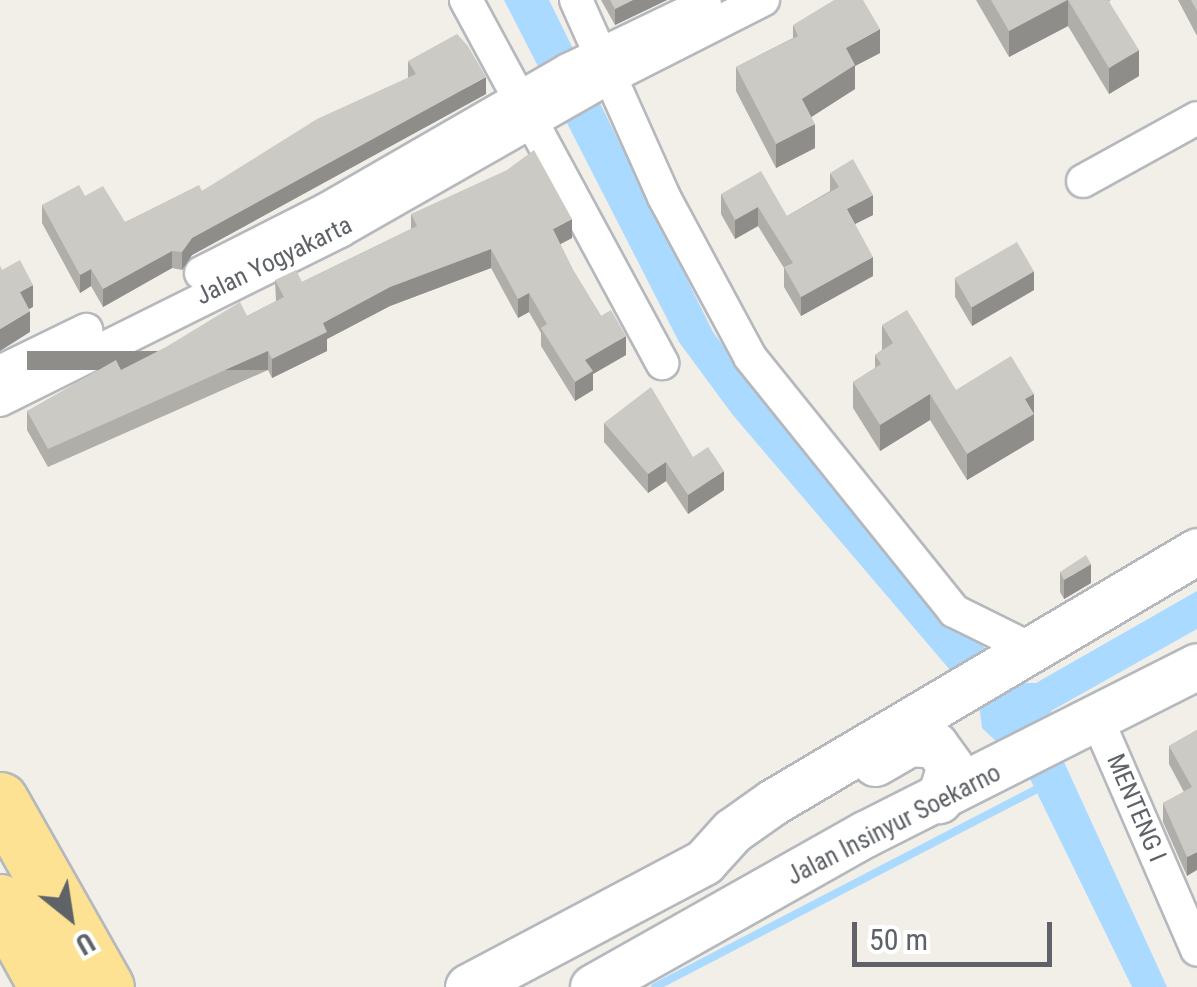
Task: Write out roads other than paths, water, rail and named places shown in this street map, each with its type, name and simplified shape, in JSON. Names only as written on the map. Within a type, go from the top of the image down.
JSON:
[{"type":"highway","points":[[0,800],[106,986]]},
{"type":"highway","points":[[3,916],[46,987]]},
{"type":"street","points":[[466,0],[530,108],[662,364]]},
{"type":"street","points":[[576,0],[589,74],[721,308],[793,414],[954,612],[979,681]]},
{"type":"street","points":[[0,372],[530,108],[714,0]]},
{"type":"street","points":[[589,74],[763,0]]},
{"type":"street","name":"Jalan Yogyakarta","points":[[0,400],[340,231],[530,108]]},
{"type":"street","points":[[1083,181],[1197,118]]},
{"type":"street","points":[[704,862],[759,812],[1197,551]]},
{"type":"street","name":"Jalan Insinyur Soekarno","points":[[592,987],[1197,666]]},
{"type":"street","points":[[979,681],[960,709],[967,749],[991,764],[1030,756]]},
{"type":"street","name":"MENTENG I","points":[[1098,721],[1194,933]]},
{"type":"street","points":[[479,984],[704,862],[909,743],[935,746],[950,766],[939,800]]},
{"type":"water","points":[[504,0],[549,0],[713,332],[763,400],[1016,683],[1036,683],[1197,591],[1197,629],[1051,711],[1048,727],[1167,987],[1132,987],[1015,748],[1001,746],[982,728],[979,704],[732,414],[679,342]]},
{"type":"waterway","points":[[655,987],[1042,786]]}]
